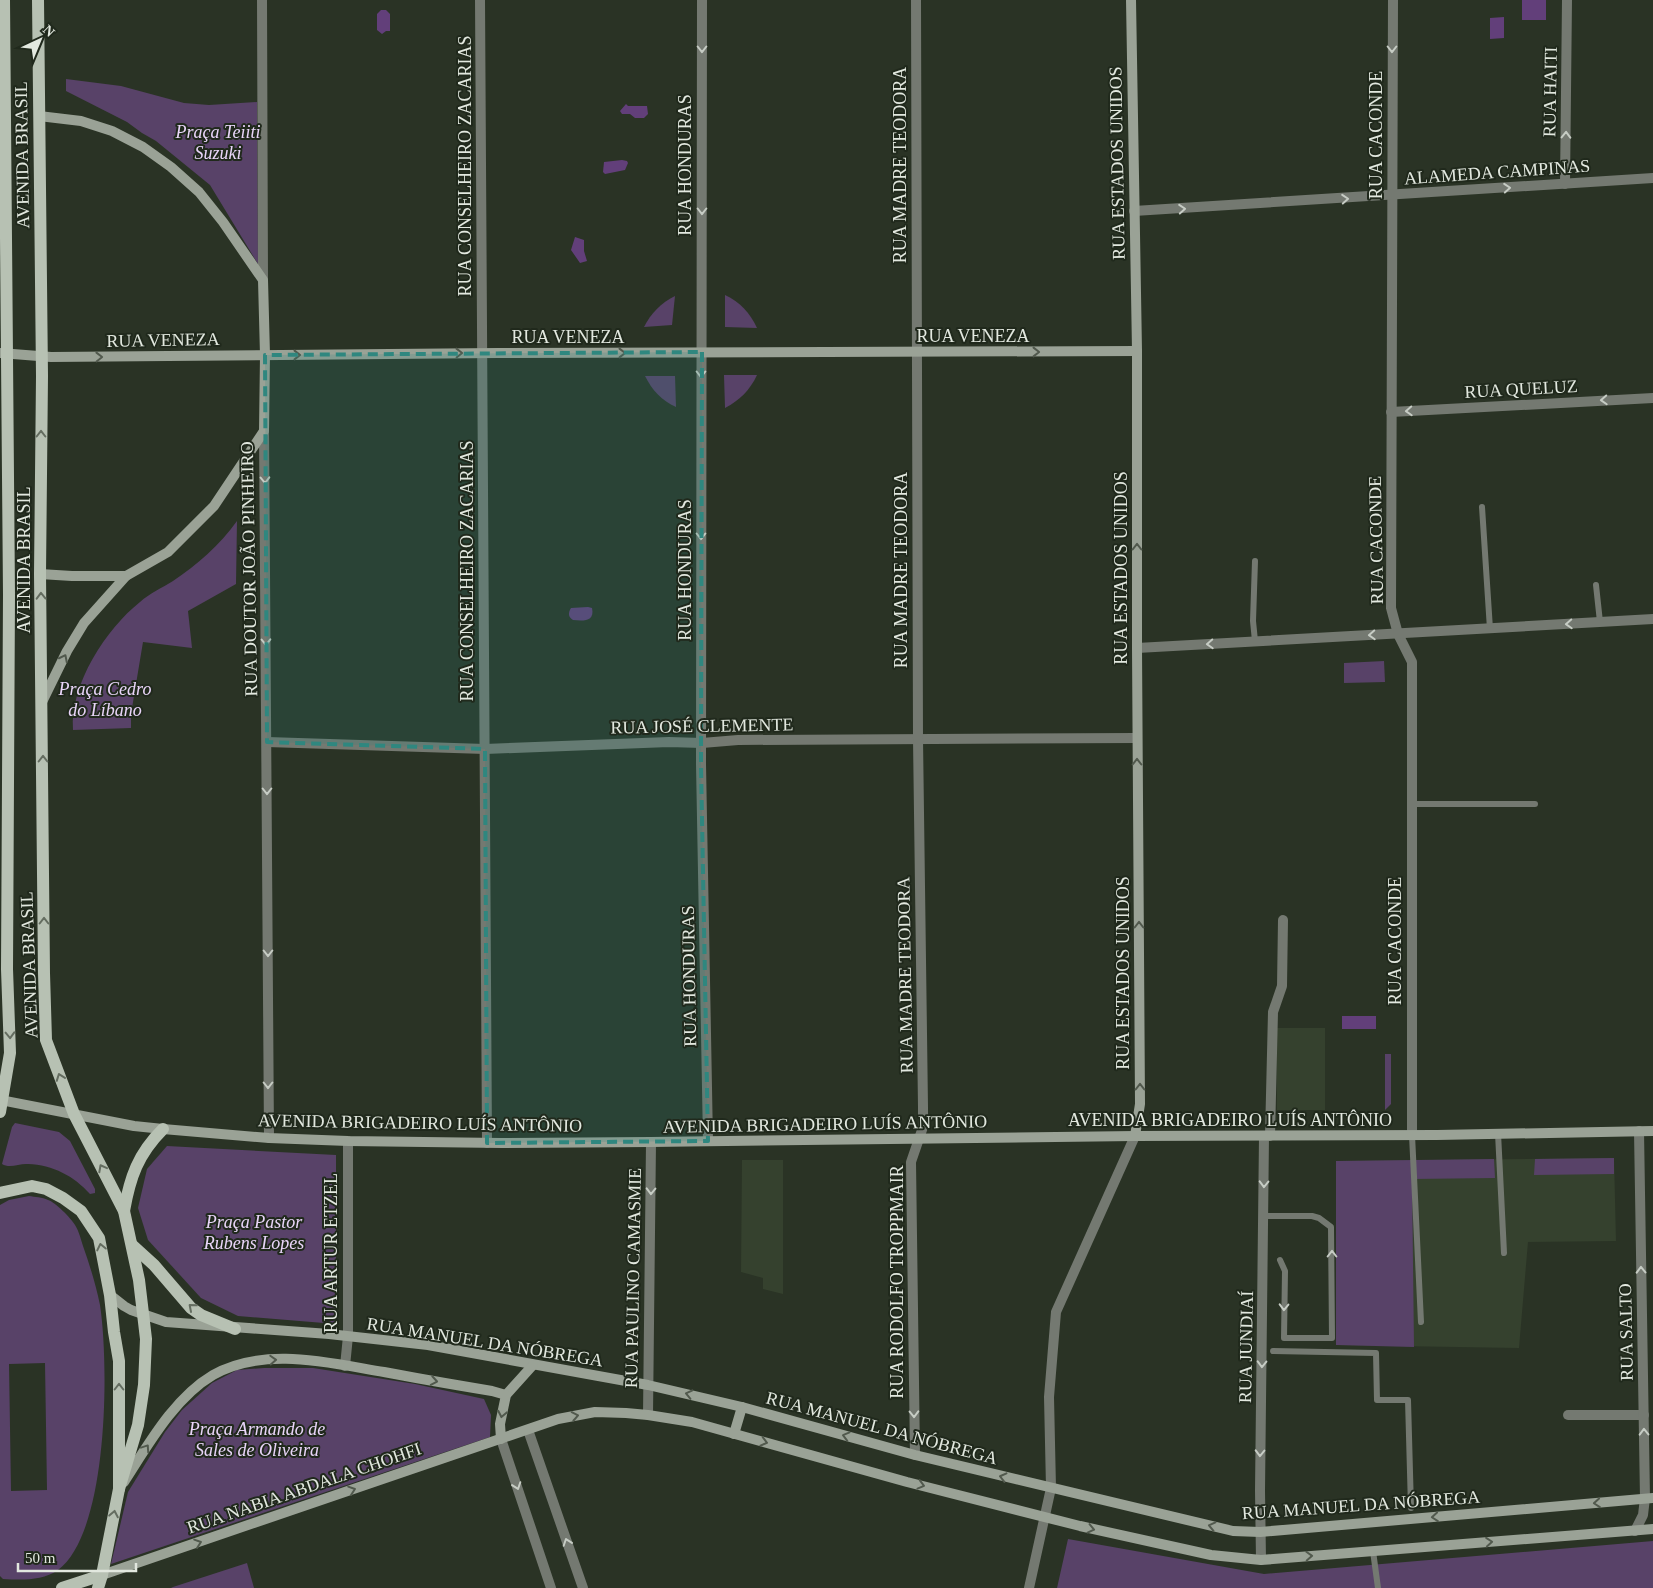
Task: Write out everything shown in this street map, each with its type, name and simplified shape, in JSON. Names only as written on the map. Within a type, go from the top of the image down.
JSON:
[{"type":"main road","name":"AVENIDA BRASIL","points":[[1,1104],[10,1053],[7,969],[4,645],[4,0]]},
{"type":"main road","name":"AVENIDA BRASIL","points":[[38,0],[41,356],[40,574],[46,1040],[74,1114],[124,1211]]},
{"type":"main road","points":[[98,1588],[119,1489],[138,1425],[144,1386],[146,1338],[144,1316],[139,1280],[124,1211],[130,1179],[136,1165],[148,1146],[163,1129]]},
{"type":"main road","points":[[0,1193],[32,1186],[64,1198],[81,1211],[99,1238],[110,1295],[119,1361],[119,1489]]},
{"type":"main road","points":[[132,1245],[154,1265],[192,1308],[201,1315],[235,1329]]},
{"type":"main road","name":"RUA NABIA ABDALA CHOHFI","points":[[62,1588],[102,1575]]},
{"type":"street","name":"RUA DOUTOR JOÃO PINHEIRO","points":[[262,0],[269,1138]]},
{"type":"street","name":"RUA CONSELHEIRO ZACARIAS","points":[[480,0],[487,1142]]},
{"type":"street","name":"RUA HONDURAS","points":[[702,0],[702,743],[708,1141]]},
{"type":"street","name":"RUA MADRE TEODORA","points":[[916,0],[918,739],[923,1107],[923,1127],[918,1139]]},
{"type":"street","name":"RUA ESTADOS UNIDOS","points":[[1131,0],[1137,351],[1137,738],[1140,1104],[1135,1136]]},
{"type":"street","name":"RUA CACONDE","points":[[1392,0],[1391,608],[1398,634],[1412,662],[1412,1135]]},
{"type":"street","name":"RUA HAITI","points":[[1565,184],[1567,0]]},
{"type":"street","points":[[39,116],[81,121],[112,131],[143,147],[171,167],[198,192],[223,222],[263,280]]},
{"type":"street","name":"ALAMEDA CAMPINAS","points":[[1134,211],[1653,178]]},
{"type":"street","name":"RUA VENEZA","points":[[3,353],[51,357],[482,353],[1137,351]]},
{"type":"street","name":"RUA QUELUZ","points":[[1391,412],[1653,398]]},
{"type":"street","points":[[42,702],[67,651],[84,623],[126,576],[168,552],[201,520],[214,506],[264,431]]},
{"type":"street","points":[[40,574],[126,576]]},
{"type":"street","points":[[1137,648],[1653,619]]},
{"type":"street","name":"RUA JOSÉ CLEMENTE","points":[[267,742],[485,749],[669,742],[702,743],[738,740],[1137,738]]},
{"type":"street","name":"RUA JUNDIAÍ","points":[[1260,1560],[1264,1216],[1273,1012],[1282,986],[1283,920]]},
{"type":"street","name":"AVENIDA BRIGADEIRO LUÍS ANTÔNIO","points":[[1,1104],[74,1114],[134,1126],[269,1138],[348,1141],[651,1142],[1653,1131]]},
{"type":"street","name":"RUA SALTO","points":[[1635,1531],[1649,1498],[1644,1415],[1639,1131]]},
{"type":"street","points":[[1029,1588],[1051,1488],[1049,1397],[1056,1312],[1135,1136]]},
{"type":"street","name":"RUA RODOLFO TROPPMAIR","points":[[915,1455],[911,1162],[918,1139]]},
{"type":"street","name":"RUA ARTUR ETZEL","points":[[345,1366],[348,1336],[348,1141]]},
{"type":"street","name":"RUA PAULINO CAMASMIE","points":[[648,1415],[651,1142]]},
{"type":"street","name":"RUA MANUEL DA NÓBREGA","points":[[110,1295],[124,1306],[144,1316],[166,1322],[235,1329],[348,1336],[428,1345],[648,1385],[742,1407],[915,1455],[1230,1531],[1260,1532],[1649,1498]]},
{"type":"street","points":[[119,1489],[167,1417],[190,1394],[212,1376],[237,1364],[272,1360],[316,1361],[506,1395]]},
{"type":"street","points":[[533,1365],[506,1395],[500,1424],[501,1439],[552,1588]]},
{"type":"street","points":[[734,1434],[742,1407]]},
{"type":"street","points":[[583,1588],[528,1430],[558,1419],[595,1412],[648,1415],[692,1422],[916,1484],[1102,1532],[1212,1554],[1260,1560],[1653,1529]]},
{"type":"street","points":[[1568,1415],[1644,1415]]},
{"type":"street","name":"RUA NABIA ABDALA CHOHFI","points":[[102,1575],[528,1430]]},
{"type":"lane","points":[[1482,507],[1490,629]]},
{"type":"lane","points":[[1254,560],[1253,621],[1255,641]]},
{"type":"lane","points":[[1596,585],[1600,622]]},
{"type":"lane","points":[[1412,804],[1535,804]]},
{"type":"lane","points":[[1498,1133],[1504,1253]]},
{"type":"lane","points":[[1412,1135],[1421,1322]]},
{"type":"lane","points":[[1264,1216],[1312,1216],[1319,1218],[1332,1227],[1332,1338],[1284,1338],[1285,1271],[1280,1260]]},
{"type":"lane","points":[[1273,1351],[1376,1353],[1377,1400],[1408,1400],[1411,1508]]},
{"type":"lane","points":[[1374,1552],[1378,1588]]},
{"type":"highlighted area","points":[[702,352],[701,764],[708,1141],[487,1143],[485,749],[267,742],[265,355]]},
{"type":"shaded area","points":[[1522,0],[1546,0],[1546,20],[1522,20]]},
{"type":"shaded area","points":[[381,10],[386,10],[390,14],[390,31],[382,34],[377,30],[377,14]]},
{"type":"shaded area","points":[[1504,17],[1504,38],[1490,39],[1490,18]]},
{"type":"shaded area","points":[[626,104],[628,106],[647,106],[648,114],[644,118],[635,118],[630,114],[622,114],[620,111]]},
{"type":"shaded area","points":[[622,160],[628,163],[625,170],[605,174],[603,172],[604,162]]},
{"type":"shaded area","points":[[575,237],[584,240],[584,251],[587,261],[580,263],[571,250]]},
{"type":"shaded area","points":[[571,608],[592,608],[592,616],[587,620],[573,620],[569,616]]},
{"type":"shaded area","points":[[1342,1016],[1376,1016],[1376,1029],[1342,1029]]},
{"type":"shaded area","points":[[1277,1028],[1325,1028],[1325,1110],[1277,1110]]},
{"type":"shaded area","points":[[1614,1158],[1616,1241],[1528,1242],[1519,1348],[1336,1345],[1336,1161]]},
{"type":"shaded area","points":[[742,1160],[783,1160],[783,1294],[763,1289],[763,1278],[741,1272]]},
{"type":"green space","name":"Praça Teiiti Suzuki","points":[[66,79],[121,86],[184,103],[209,105],[257,102],[258,264],[210,185],[156,141],[127,122],[66,91]]},
{"type":"green space","points":[[725,295],[744,308],[757,328],[725,327]]},
{"type":"green space","points":[[675,296],[672,325],[644,327],[657,309]]},
{"type":"green space","points":[[724,375],[757,375],[744,394],[725,408]]},
{"type":"green space","points":[[645,376],[675,376],[676,407],[666,402],[658,394]]},
{"type":"green space","name":"Praça Cedro do Líbano","points":[[237,521],[236,584],[188,611],[192,648],[143,642],[131,714],[131,728],[73,730],[77,694],[84,676],[103,642],[127,613],[152,593],[191,568],[216,546]]},
{"type":"green space","points":[[1384,661],[1385,682],[1344,683],[1344,663]]},
{"type":"green space","points":[[1385,1054],[1391,1054],[1391,1104],[1385,1110]]},
{"type":"green space","points":[[15,1123],[59,1132],[70,1141],[95,1189],[95,1193],[90,1194],[70,1177],[54,1169],[37,1165],[8,1166],[2,1164],[12,1127]]},
{"type":"green space","name":"Praça Pastor Rubens Lopes","points":[[167,1146],[336,1155],[336,1324],[238,1316],[201,1298],[148,1240],[138,1208],[147,1169]]},
{"type":"green space","points":[[1614,1158],[1614,1174],[1534,1175],[1535,1159]]},
{"type":"green space","points":[[1494,1159],[1495,1178],[1412,1179],[1414,1347],[1336,1345],[1336,1161]]},
{"type":"green space","points":[[29,1196],[46,1199],[55,1204],[70,1218],[80,1236],[93,1276],[100,1305],[103,1332],[104,1405],[102,1445],[96,1485],[87,1521],[75,1550],[58,1570],[39,1578],[25,1579],[3,1579],[0,1576],[0,1205],[9,1200]],"holes":[[[45,1363],[47,1490],[11,1491],[9,1364]]]},
{"type":"green space","name":"Praça Armando de Sales de Oliveira","points":[[313,1368],[415,1384],[484,1399],[491,1415],[490,1437],[111,1564],[128,1492],[165,1432],[182,1410],[212,1383],[237,1370]]},
{"type":"green space","points":[[1068,1539],[1264,1574],[1653,1541],[1653,1588],[1057,1588]]},
{"type":"green space","points":[[247,1563],[254,1588],[171,1588],[173,1587]]}]
